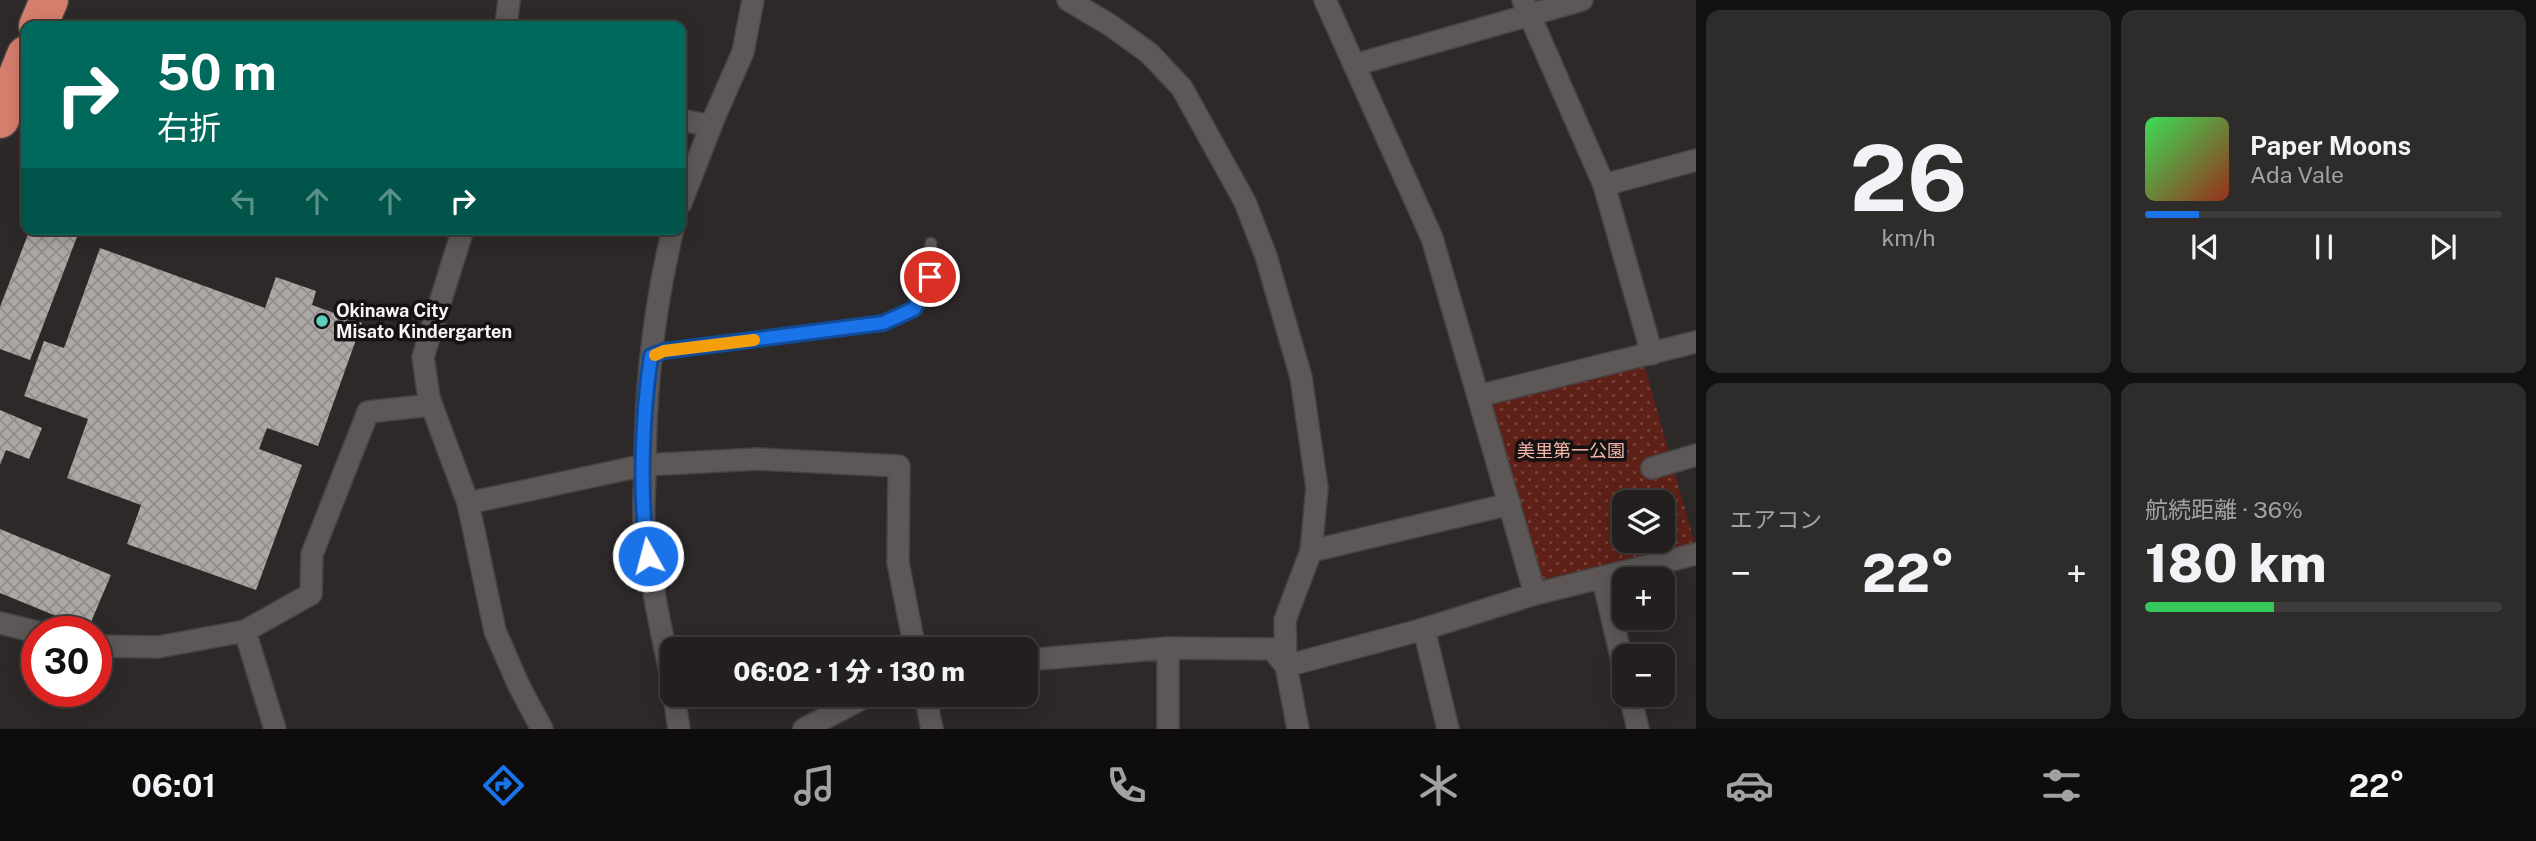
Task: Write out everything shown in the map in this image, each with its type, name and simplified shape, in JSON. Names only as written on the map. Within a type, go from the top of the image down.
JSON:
[{"type":"highway","points":[[40,21],[49,0]]},
{"type":"highway","points":[[0,119],[21,67]]},
{"type":"street","points":[[507,21],[509,0]]},
{"type":"street","points":[[686,190],[743,52],[753,0]]},
{"type":"street","points":[[1068,0],[1149,53],[1182,88],[1245,202],[1266,256],[1301,377],[1317,488],[1311,551],[1285,620],[1286,666],[1298,729]]},
{"type":"street","points":[[1325,0],[1432,238],[1535,594]]},
{"type":"street","points":[[1354,65],[1526,7],[1582,0]]},
{"type":"street","points":[[1526,7],[1604,185],[1653,354]]},
{"type":"street","points":[[686,121],[711,127]]},
{"type":"street","points":[[1604,185],[1696,160]]},
{"type":"street","points":[[461,235],[423,357],[431,405],[468,503],[495,631],[519,686],[542,729]]},
{"type":"street","points":[[663,637],[644,530],[645,424],[651,356],[672,235]]},
{"type":"street","points":[[1478,396],[1696,342]]},
{"type":"street","points":[[112,646],[158,647],[244,631],[311,594],[312,554],[368,412],[431,405]]},
{"type":"street","points":[[1652,468],[1696,455]]},
{"type":"street","points":[[468,503],[645,465],[757,459],[899,466],[898,563],[913,637]]},
{"type":"street","points":[[1311,551],[1510,504]]},
{"type":"street","points":[[1286,666],[1424,629],[1535,594],[1696,554]]},
{"type":"street","points":[[1602,579],[1618,644]]},
{"type":"street","points":[[0,623],[21,628]]},
{"type":"street","points":[[1424,629],[1448,729]]},
{"type":"street","points":[[244,631],[275,729]]},
{"type":"street","points":[[1038,659],[1168,648],[1272,649],[1286,666]]},
{"type":"street","points":[[1168,648],[1168,729]]},
{"type":"street","points":[[676,707],[680,729]]},
{"type":"street","points":[[804,729],[846,707]]},
{"type":"street","points":[[927,707],[932,729]]},
{"type":"street","points":[[1633,707],[1638,729]]},
{"type":"lane","points":[[651,356],[664,351],[883,323],[914,309],[930,277],[931,243]]},
{"type":"green space","name":"美里第一公園","points":[[1642,357],[1696,548],[1630,567],[1612,567],[1612,572],[1535,594],[1478,396]]},
{"type":"building","points":[[28,235],[78,235],[30,360],[0,349],[0,307]]},
{"type":"building","points":[[100,248],[265,308],[276,277],[316,291],[312,305],[362,323],[318,446],[267,428],[259,449],[302,465],[256,590],[127,544],[141,505],[67,478],[88,419],[24,396],[44,341],[64,348]]},
{"type":"building","points":[[0,410],[42,428],[29,459],[6,450],[0,465]]},
{"type":"building","points":[[0,529],[111,575],[94,616],[56,616],[0,593]]},
{"type":"slow traffic","points":[[655,355],[664,351],[754,340]]},
{"type":"place","name":"Okinawa City Misato Kindergarten","points":[[322,321]]},
{"type":"route","points":[[648,556],[644,530],[645,424],[651,356],[664,351],[883,323],[914,309],[930,277]]}]
